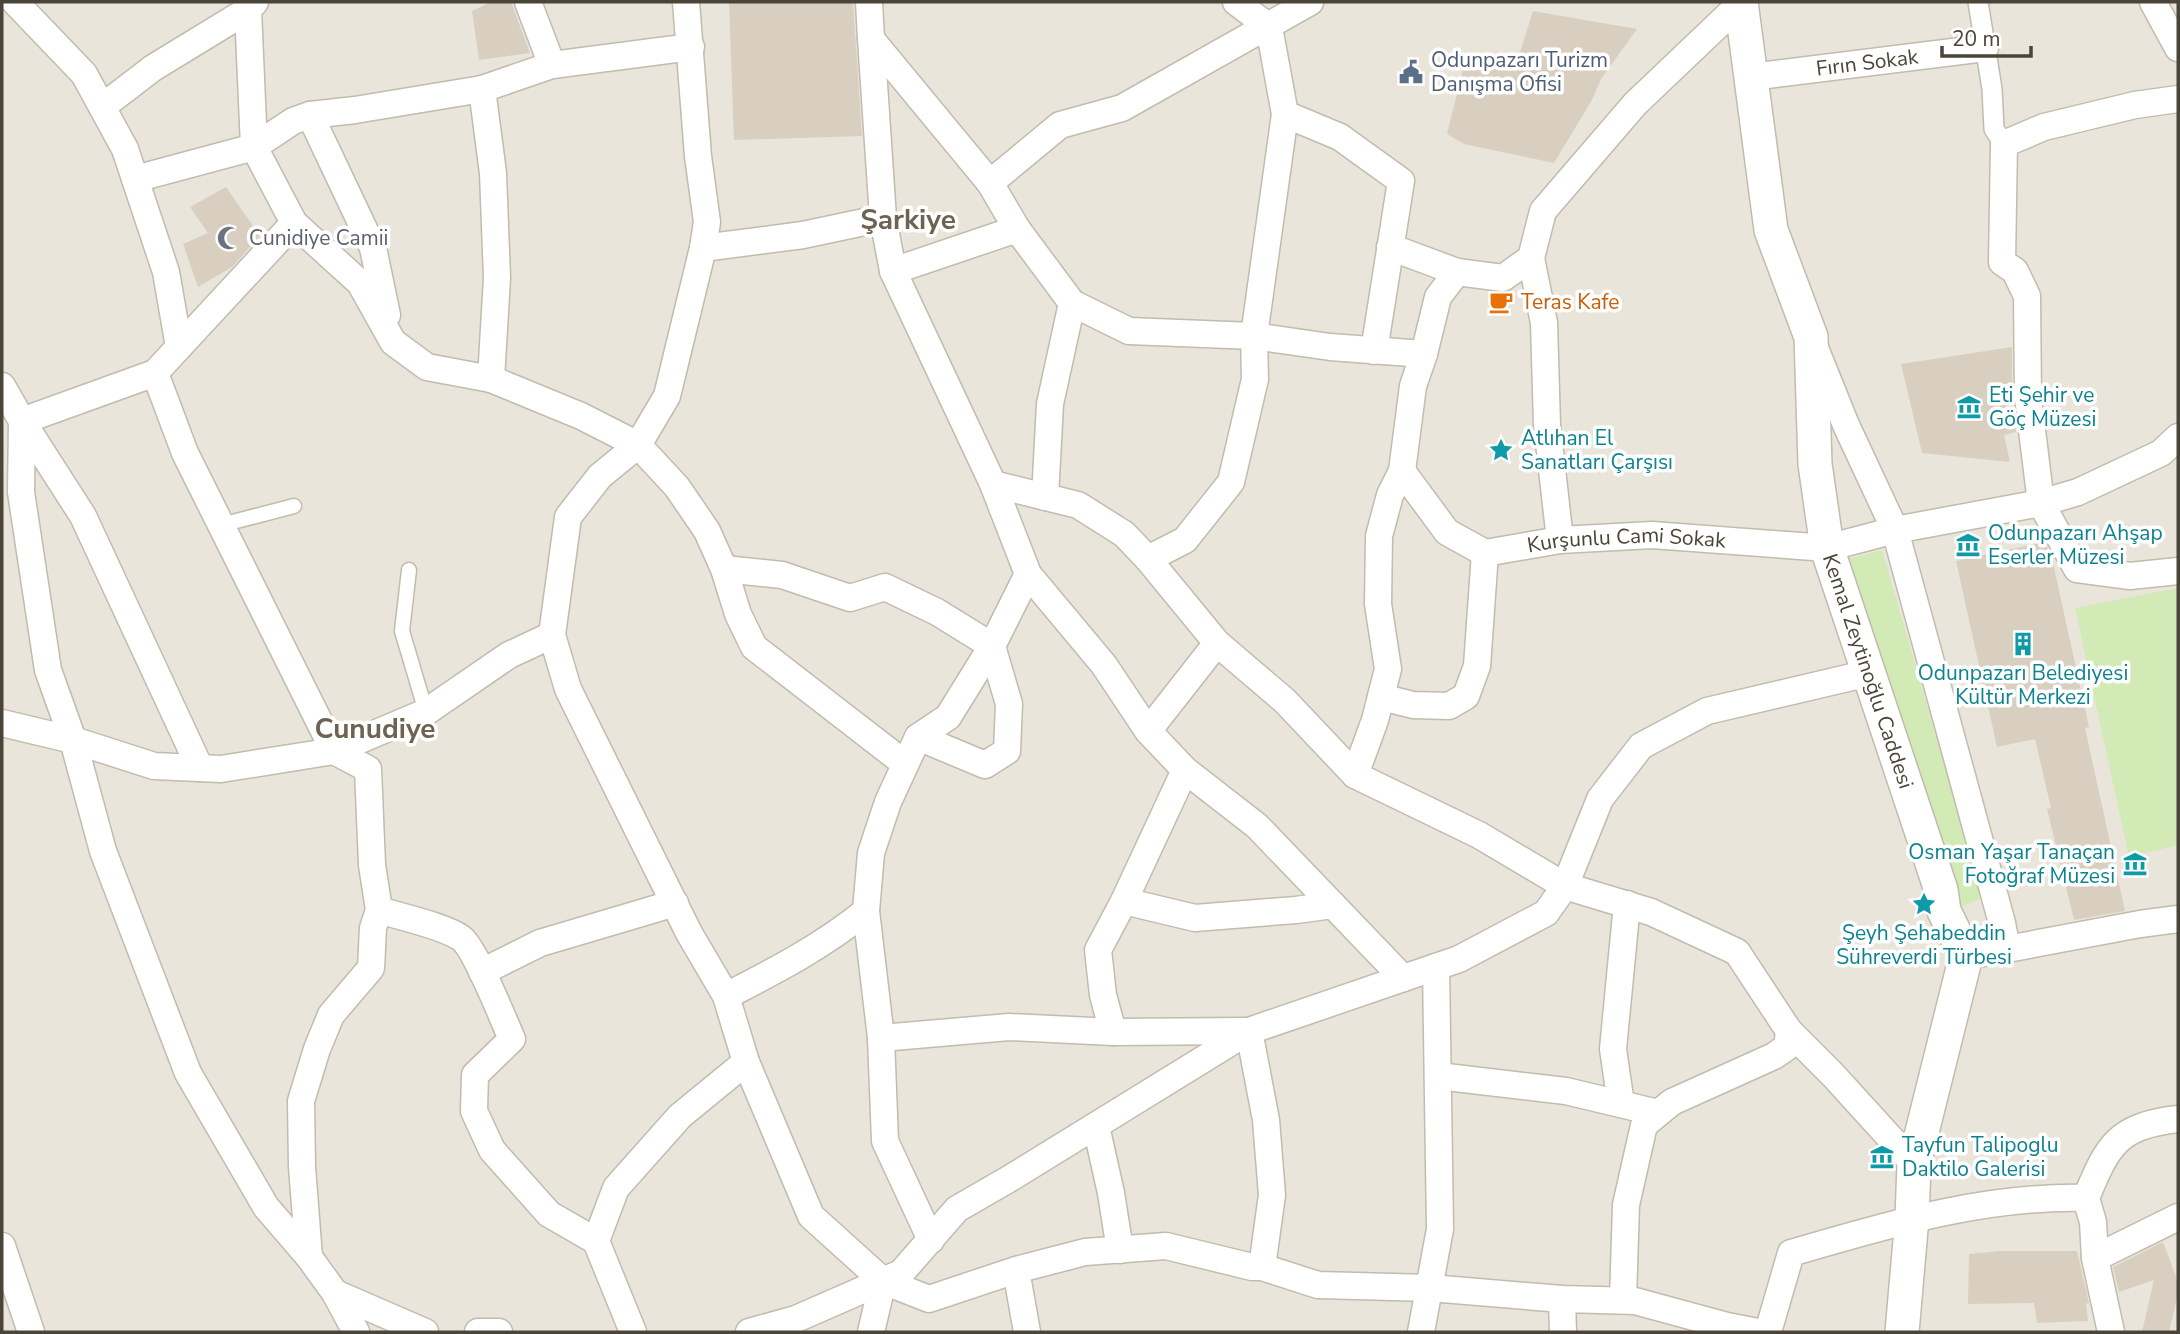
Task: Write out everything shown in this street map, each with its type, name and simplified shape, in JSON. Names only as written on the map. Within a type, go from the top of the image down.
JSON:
[{"type":"street","points":[[15,2],[84,74],[125,149],[166,272],[179,347]]},
{"type":"street","points":[[528,2],[552,65]]},
{"type":"street","points":[[686,2],[698,156],[707,222],[703,248],[667,396],[638,445],[600,476],[568,517],[552,635],[568,690],[689,933],[726,996],[746,1062],[811,1216],[883,1281],[929,1299],[1016,1270],[1085,1252],[1166,1246],[1252,1267],[1262,1267],[1318,1285],[1430,1288],[1562,1299],[1635,1301],[1758,1332]]},
{"type":"street","points":[[869,2],[883,218],[893,271],[993,484],[1028,574],[1104,665],[1148,732],[1185,770],[1257,826],[1403,978]]},
{"type":"street","points":[[1148,559],[1185,540],[1231,482],[1255,379],[1254,336],[1285,114],[1269,27],[1236,2]]},
{"type":"street","points":[[990,183],[1060,125],[1122,108],[1310,2]]},
{"type":"street","points":[[1978,2],[1992,89],[1994,130],[2004,145],[2002,262],[2014,271],[2027,296],[2028,398],[2041,503],[2077,569],[2130,576],[2178,571]]},
{"type":"street","points":[[2153,2],[2178,48]]},
{"type":"street","points":[[1560,540],[1547,425],[1544,323],[1531,258],[1543,211],[1635,104],[1741,3]]},
{"type":"street","name":"Kemal Zeytinoğlu Caddesi","points":[[1741,3],[1771,230],[1811,338],[1815,464],[1827,548],[1941,890],[1944,911],[1966,956]]},
{"type":"street","points":[[102,107],[153,68],[251,6]]},
{"type":"street","points":[[251,6],[254,147],[294,223],[360,284],[393,342],[427,367],[491,379],[581,416],[638,445],[677,486],[707,531],[724,569],[738,614],[754,647],[904,763]]},
{"type":"street","points":[[872,39],[990,183],[1017,229],[1072,303],[1129,331],[1254,336],[1374,351],[1424,354]]},
{"type":"street","points":[[135,179],[254,147],[293,121],[310,115],[482,89],[552,65],[691,47]]},
{"type":"street","name":"Fırın Sokak","points":[[1751,77],[1985,48]]},
{"type":"street","points":[[482,89],[493,173],[497,265],[491,379]]},
{"type":"street","points":[[2004,145],[2044,127],[2135,105],[2178,99]]},
{"type":"street","points":[[1285,114],[1340,137],[1401,181],[1374,351]]},
{"type":"street","points":[[310,115],[373,248],[393,342]]},
{"type":"street","points":[[703,248],[803,234],[883,218]]},
{"type":"street","points":[[22,421],[155,373],[294,223]]},
{"type":"street","points":[[893,271],[1017,229]]},
{"type":"street","points":[[1390,247],[1457,272],[1503,278],[1531,258]]},
{"type":"street","points":[[1356,775],[1376,720],[1388,669],[1378,604],[1379,536],[1390,495],[1402,471],[1413,386],[1438,297],[1457,272]]},
{"type":"street","points":[[1045,497],[1050,404],[1072,303]]},
{"type":"street","points":[[1811,338],[1846,425],[1895,530],[2007,949]]},
{"type":"street","points":[[155,373],[185,453],[334,751],[368,769],[372,865],[379,910],[373,928],[371,968],[331,1015],[301,1101],[302,1167],[309,1257]]},
{"type":"street","points":[[2,386],[83,516],[200,768]]},
{"type":"street","points":[[22,421],[21,492],[48,670],[73,740],[103,851],[188,1073],[266,1207],[309,1257],[335,1293],[356,1332]]},
{"type":"street","name":"Kurşunlu Cami Sokak","points":[[1485,552],[1560,540],[1652,535],[1827,548],[1895,530],[2041,503],[2078,492],[2161,453],[2178,437]]},
{"type":"street","points":[[1381,697],[1413,705],[1449,706],[1466,696],[1477,666],[1485,552],[1447,532],[1402,471]]},
{"type":"street","points":[[993,484],[1078,505],[1124,534],[1217,643],[1285,701],[1356,775],[1479,835],[1565,886],[1651,912],[1737,952],[1788,1031],[1833,1075],[1914,1164]]},
{"type":"street","points":[[724,569],[782,575],[850,598],[885,587],[937,612],[992,646],[1009,704],[1007,751],[985,765],[918,737]]},
{"type":"street","points":[[931,1240],[885,1141],[881,1038],[866,911],[871,853],[904,763],[918,737],[948,718],[992,646],[1028,574]]},
{"type":"street","points":[[2,723],[73,740],[154,766],[221,769],[334,751],[426,712],[509,655],[552,635]]},
{"type":"street","points":[[1148,732],[1217,643]]},
{"type":"street","points":[[749,1332],[796,1319],[901,1273],[957,1209],[1249,1031],[1459,960],[1546,913],[1565,886],[1600,799],[1641,746],[1707,711],[1868,673]]},
{"type":"street","points":[[1112,1032],[1103,995],[1098,950],[1185,770]]},
{"type":"street","points":[[1124,901],[1195,918],[1333,905]]},
{"type":"street","points":[[482,972],[540,943],[675,904]]},
{"type":"street","points":[[1621,1104],[1613,1049],[1627,904]]},
{"type":"street","points":[[379,910],[462,939],[482,972],[512,1039],[475,1075],[474,1111],[492,1150],[549,1214],[596,1241],[633,1332]]},
{"type":"street","points":[[726,996],[827,941],[866,911]]},
{"type":"street","points":[[1902,1332],[1914,1164],[1966,956],[2178,919]]},
{"type":"street","points":[[1421,1332],[1440,1229],[1436,967]]},
{"type":"street","points":[[881,1038],[1009,1027],[1112,1032],[1249,1031]]},
{"type":"street","points":[[1249,1031],[1266,1120],[1272,1195],[1262,1267]]},
{"type":"street","points":[[1623,1300],[1626,1205],[1644,1125],[1672,1102],[1774,1056],[1787,1047],[1788,1031]]},
{"type":"street","points":[[596,1241],[616,1188],[680,1116],[746,1062]]},
{"type":"street","points":[[1438,1076],[1566,1091],[1658,1113]]},
{"type":"street","points":[[2111,1332],[2095,1258],[2093,1222],[2086,1198],[2101,1160],[2117,1139],[2141,1126],[2178,1119]]},
{"type":"street","points":[[1096,1126],[1120,1250]]},
{"type":"street","points":[[1768,1332],[1791,1253],[1912,1218],[1988,1204],[2086,1198]]},
{"type":"street","points":[[2095,1258],[2178,1217]]},
{"type":"street","points":[[2,1246],[31,1332]]},
{"type":"street","points":[[1016,1270],[1027,1332]]},
{"type":"street","points":[[871,1332],[883,1281]]},
{"type":"street","points":[[335,1293],[425,1332]]},
{"type":"street","points":[[1562,1299],[1563,1332]]},
{"type":"street","points":[[478,1332],[499,1332]]},
{"type":"lane","points":[[221,525],[294,506]]},
{"type":"lane","points":[[409,570],[402,631],[426,712]]},
{"type":"shaded area","points":[[2,2],[2178,2],[2178,1332],[2,1332]]},
{"type":"green space","points":[[1882,550],[1983,898],[1948,912],[1839,561]]},
{"type":"green space","points":[[2178,588],[2178,845],[2129,857],[2075,608]]},
{"type":"building","points":[[491,2],[511,2],[530,53],[479,60],[472,11]]},
{"type":"building","points":[[729,2],[853,2],[862,136],[734,140]]},
{"type":"building","points":[[1533,11],[1637,29],[1601,79],[1592,100],[1554,163],[1464,144],[1447,134],[1465,62],[1484,54],[1517,62]]},
{"type":"building","name":"Cunidiye Camii","points":[[226,187],[260,236],[232,267],[198,287],[183,244],[208,233],[190,207]]},
{"type":"building","points":[[2012,347],[2012,398],[2016,432],[2004,435],[2010,462],[1922,453],[1901,364]]},
{"type":"building","name":"Odunpazarı Belediyesi Kültür Merkezi","points":[[2044,542],[2051,554],[2089,727],[2085,728],[2125,911],[2074,920],[2047,809],[2051,808],[2035,739],[1997,747],[1956,561]]},
{"type":"building","points":[[2163,1242],[2178,1282],[2169,1332],[2142,1332],[2154,1280],[2119,1292],[2113,1267]]},
{"type":"building","points":[[2001,1251],[2077,1251],[2089,1303],[2086,1304],[2088,1321],[2037,1323],[2034,1303],[1968,1304],[1969,1254]]},
{"type":"place","name":"Odunpazarı Turizm Danışma Ofisi","points":[[1411,72]]},
{"type":"place","name":"Cunidiye Camii","points":[[229,238]]},
{"type":"place","name":"Teras Kafe","points":[[1501,302]]},
{"type":"place","name":"Eti Şehir ve Göç Müzesi","points":[[1969,407]]},
{"type":"place","name":"Atlıhan El Sanatları Çarşısı","points":[[1501,450]]},
{"type":"place","name":"Odunpazarı Ahşap Eserler Müzesi","points":[[1968,545]]},
{"type":"place","name":"Odunpazarı Belediyesi Kültür Merkezi","points":[[2023,644]]},
{"type":"place","name":"Osman Yaşar Tanaçan Fotoğraf Müzesi","points":[[2135,864]]},
{"type":"place","name":"Şeyh Şehabeddin Sühreverdi Türbesi","points":[[1924,904]]},
{"type":"place","name":"Tayfun Talipoglu Daktilo Galerisi","points":[[1882,1157]]},
{"type":"district","name":"Şarkiye","points":[[908,220]]},
{"type":"district","name":"Cunudiye","points":[[375,729]]}]
